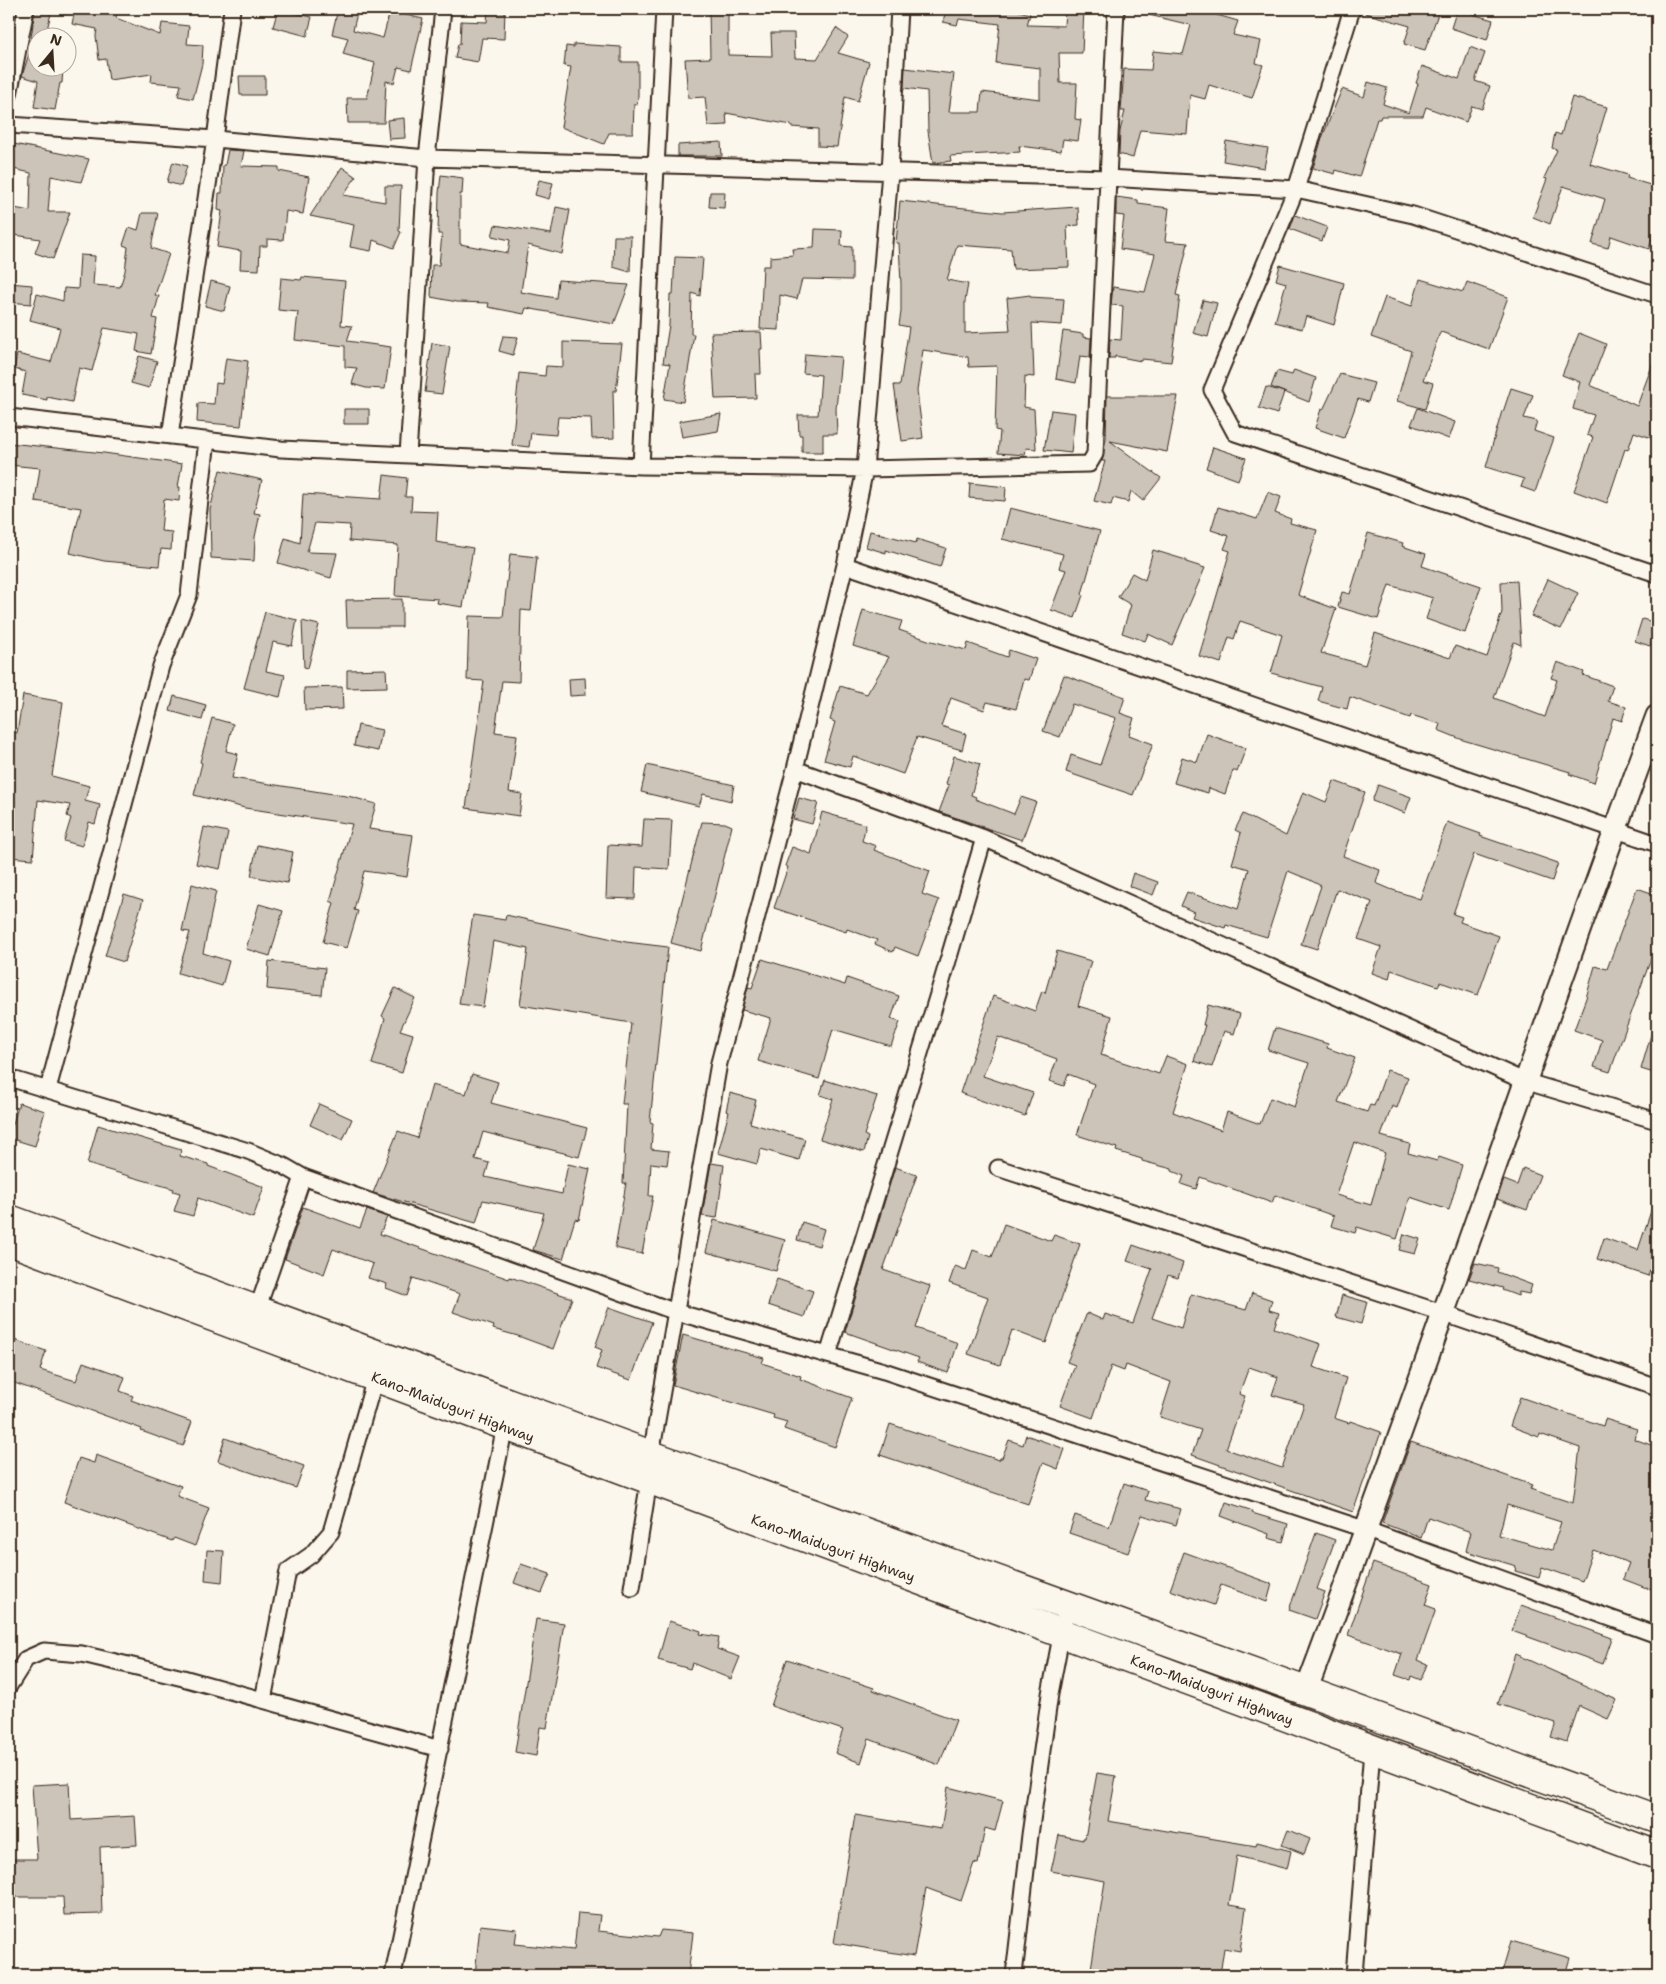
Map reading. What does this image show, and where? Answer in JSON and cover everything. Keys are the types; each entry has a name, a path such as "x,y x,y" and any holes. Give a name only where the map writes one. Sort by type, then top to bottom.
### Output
{"highway":[{"name":"Kano-Maiduguri Highway","path":"9,1219 256,1310 1060,1633 1657,1855"},
{"name":"Kano-Maiduguri Highway","path":"9,1241 505,1426 650,1468 1067,1605 1657,1819"}],"street":[{"path":"9,95 26,9"},
{"path":"170,436 215,139 232,9"},
{"path":"408,455 426,158 443,9"},
{"path":"641,466 664,9"},
{"path":"632,1588 650,1468 719,1063 795,769 845,565 865,469 890,172 899,9"},
{"path":"9,417 282,449 641,466 865,469 1089,464 1096,454 1116,9"},
{"path":"1352,9 1296,189 1212,390 1234,433 1657,574"},
{"path":"9,125 215,139 426,158 1108,178 1296,189 1413,215 1657,295"},
{"path":"48,1089 161,666 189,595 207,440"},
{"path":"845,565 1657,844"},
{"path":"1306,1691 1367,1530 1524,1081 1657,716"},
{"path":"795,769 984,838 1524,1081 1657,1121"},
{"path":"828,1355 984,838"},
{"path":"9,1078 248,1151 284,1166 303,1177 676,1312 884,1371 1367,1530 1657,1635"},
{"path":"998,1168 1442,1313 1657,1387"},
{"path":"256,1310 303,1177"},
{"path":"263,1700 288,1571 311,1555 331,1532 375,1378"},
{"path":"393,1975 505,1426"},
{"path":"1014,1975 1030,1835 1050,1694 1060,1633 1067,1605"},
{"path":"9,1686 26,1659 44,1651 82,1654 183,1678 440,1749"},
{"path":"1354,1975 1372,1750"}],"building":[{"path":"35,9 52,9 47,28 32,28"},
{"path":"75,9 117,10 116,18 160,35 162,23 189,26 187,44 203,45 202,64 193,99 178,96 181,85 151,82 152,74 109,80 106,59 99,60 97,29 72,24"},
{"path":"278,9 312,17 307,36 273,27"},
{"path":"338,9 358,9 353,30 383,38 390,11 423,19 411,70 398,67 394,83 386,81 384,123 348,123 347,98 367,98 375,63 343,54 348,38 332,34"},
{"path":"488,9 505,9 504,39 482,38 478,62 455,58 458,44 460,44 461,21 487,22"},
{"path":"709,9 728,9 728,55 772,56 771,33 794,33 795,58 817,59 836,28 848,37 838,53 869,62 858,101 845,97 837,147 818,146 818,129 791,127 791,125 726,113 727,125 708,126 705,97 688,98 685,59 710,58"},
{"path":"946,9 1012,9 1030,14 1027,25 1064,26 1065,9 1084,9 1082,53 1059,53 1060,83 1077,83 1075,119 1081,120 1078,141 1063,139 1061,151 1019,146 1020,152 950,156 951,161 933,163 928,131 927,91 904,88 905,68 954,74 949,112 980,112 982,92 1040,99 1040,68 996,63 1000,24 959,19 957,25 943,22"},
{"path":"1149,9 1196,9 1238,21 1233,35 1261,41 1256,63 1263,65 1252,98 1209,85 1205,99 1190,95 1187,134 1140,130 1133,158 1119,154 1120,131 1125,111 1121,111 1124,69 1151,70 1153,51 1183,54 1191,25 1149,15"},
{"path":"1365,9 1425,9 1438,14 1425,50 1404,44 1410,26 1365,13"},
{"path":"1457,9 1474,9 1472,14 1493,20 1487,40 1451,28"},
{"path":"574,44 621,47 621,62 638,62 638,96 637,105 634,104 633,133 609,133 604,144 561,127 571,67 564,66 566,46 574,47"},
{"path":"1470,47 1485,53 1475,81 1490,86 1482,109 1472,106 1466,122 1426,107 1423,116 1381,116 1380,119 1377,119 1359,177 1336,170 1335,174 1313,168 1322,138 1342,89 1364,97 1368,82 1387,88 1383,104 1409,113 1422,66 1459,79"},
{"path":"28,57 28,78 22,76"},
{"path":"239,76 265,76 265,95 240,95"},
{"path":"28,78 62,78 55,110 34,107 38,81"},
{"path":"1572,97 1607,107 1590,164 1628,175 1627,178 1657,187 1657,222 1649,249 1611,236 1608,248 1592,244 1605,199 1563,186 1550,224 1533,217 1547,179 1544,178 1557,150 1552,148 1555,133 1561,135"},
{"path":"404,118 405,138 389,139 387,120"},
{"path":"1226,141 1268,148 1264,168 1223,161"},
{"path":"721,142 722,156 678,156 678,145"},
{"path":"9,143 89,159 81,182 51,176 48,212 70,212 53,259 35,253 40,239 9,234 9,207 30,211 31,173 9,168"},
{"path":"228,150 244,151 241,166 279,167 279,171 309,177 303,214 286,211 283,240 267,239 267,246 260,246 259,270 240,269 241,251 217,247 222,211 218,210 219,193 222,193 223,165 225,165"},
{"path":"173,162 187,166 181,186 167,182"},
{"path":"342,167 356,177 343,195 385,202 385,186 401,186 399,231 401,232 394,248 373,240 371,251 350,247 354,225 310,216"},
{"path":"441,175 463,178 462,194 460,194 460,244 508,253 510,240 492,236 495,225 551,234 556,207 570,210 562,254 528,245 521,292 556,298 558,280 629,285 614,324 526,308 524,314 488,307 489,303 457,302 431,297 432,265 439,265 442,234 438,234"},
{"path":"539,180 553,183 549,199 535,195"},
{"path":"710,192 725,192 724,208 709,207"},
{"path":"1116,197 1138,200 1138,204 1169,208 1165,241 1188,243 1176,295 1180,296 1171,362 1142,359 1141,361 1115,356 1115,358 1109,358 1110,339 1121,340 1123,306 1111,305 1113,287 1145,292 1155,254 1120,249 1124,216 1116,215"},
{"path":"900,201 1002,212 1078,207 1079,225 1067,226 1069,267 1013,269 1011,249 957,245 947,280 968,284 965,301 965,333 1010,331 1007,298 1030,295 1030,297 1064,299 1062,325 1032,323 1034,377 1025,376 1024,407 1034,409 1036,449 1026,448 1025,455 998,453 1000,431 995,430 997,366 969,367 968,357 923,350 917,391 923,438 902,441 894,385 900,385 909,327 899,325 901,284 899,243 896,243"},
{"path":"142,213 158,213 151,248 169,254 155,295 159,296 153,318 157,319 151,354 136,351 139,334 104,328 92,371 79,368 72,402 22,395 26,372 14,369 17,354 51,362 60,328 30,320 37,294 63,301 64,288 78,289 80,255 95,256 93,285 120,287 125,271 128,247 123,245 129,227 138,230"},
{"path":"1295,215 1327,227 1322,241 1290,229"},
{"path":"815,229 842,230 841,246 852,247 852,280 802,279 797,299 780,295 779,330 760,329 763,266 770,266 770,257 793,255 792,249 814,248"},
{"path":"614,236 631,236 630,272 613,267"},
{"path":"675,257 703,258 700,296 692,293 691,334 694,334 683,402 664,399 670,364 663,363 669,325 670,294 673,294"},
{"path":"1280,265 1344,283 1334,325 1306,316 1302,329 1275,322 1286,283 1276,280"},
{"path":"302,277 345,281 341,325 352,326 347,341 391,347 385,389 366,388 352,384 357,368 345,367 345,346 295,340 298,312 278,310 281,278 301,280"},
{"path":"1420,279 1463,292 1467,282 1508,297 1489,349 1441,332 1423,380 1433,383 1425,409 1397,401 1411,351 1371,337 1385,297 1412,306"},
{"path":"211,281 230,286 224,311 205,306"},
{"path":"9,283 32,285 31,304 9,302"},
{"path":"1203,300 1217,303 1208,337 1193,333"},
{"path":"1063,331 1083,334 1083,337 1091,338 1090,357 1080,356 1076,383 1056,379"},
{"path":"761,332 761,374 755,374 756,398 715,399 711,333"},
{"path":"1579,333 1606,344 1590,385 1637,406 1657,355 1657,440 1634,432 1628,450 1625,449 1607,503 1574,491 1593,437 1587,435 1594,415 1573,409 1580,382 1562,375"},
{"path":"503,336 518,337 513,355 499,351"},
{"path":"563,342 622,344 616,391 613,391 614,438 592,439 591,418 558,417 556,435 531,433 529,447 512,445 519,373 545,376 546,366 563,367"},
{"path":"432,343 450,346 442,394 425,392"},
{"path":"805,354 841,357 836,409 837,434 823,434 823,452 802,452 802,435 799,435 798,415 818,415 821,375 803,373"},
{"path":"139,356 157,361 149,388 131,383"},
{"path":"226,358 248,361 241,426 197,422 198,403 214,404 216,383 222,384"},
{"path":"1294,370 1316,378 1309,402 1271,387 1277,371 1292,375"},
{"path":"1340,374 1374,383 1368,402 1358,399 1344,438 1315,428 1321,409 1323,410"},
{"path":"1266,387 1284,392 1277,414 1259,408"},
{"path":"1511,388 1533,395 1524,418 1537,421 1534,431 1554,438 1535,492 1521,487 1524,479 1486,467 1502,411"},
{"path":"1107,396 1178,396 1167,452 1110,441 1161,478 1143,501 1131,491 1128,502 1113,498 1111,505 1094,501 1105,461 1102,461 1106,438"},
{"path":"1418,408 1455,422 1449,439 1411,425"},
{"path":"344,409 369,409 369,424 344,424"},
{"path":"1051,410 1075,413 1071,453 1044,450"},
{"path":"721,414 718,431 682,437 679,421"},
{"path":"9,443 104,453 182,464 178,487 180,487 179,501 164,499 161,531 172,532 171,550 161,549 159,566 104,561 70,553 81,508 35,501 40,468 9,465"},
{"path":"1213,447 1246,458 1238,480 1206,468"},
{"path":"220,470 262,480 254,513 260,514 255,537 254,561 211,558 210,510"},
{"path":"384,475 407,478 405,497 412,497 411,511 438,512 436,542 473,548 463,607 437,603 438,599 395,596 398,545 349,541 350,525 315,523 307,552 337,553 331,578 278,563 285,538 300,543 303,494 381,499"},
{"path":"970,483 1006,487 1005,501 969,498"},
{"path":"1268,492 1281,497 1275,513 1291,519 1290,523 1317,530 1298,595 1336,609 1321,653 1365,665 1375,633 1450,658 1455,646 1487,657 1502,612 1501,582 1517,581 1521,645 1514,642 1494,698 1545,717 1557,680 1551,678 1557,662 1584,672 1583,675 1613,686 1608,701 1626,707 1622,721 1613,718 1594,783 1569,774 1570,772 1463,740 1438,730 1440,724 1411,715 1410,718 1350,697 1347,709 1318,701 1322,687 1271,673 1282,635 1240,621 1234,639 1229,637 1221,663 1199,656 1230,551 1224,549 1229,536 1211,530 1218,507 1257,519"},
{"path":"1010,508 1100,531 1075,618 1051,610 1066,570 1059,568 1063,554 1002,539"},
{"path":"870,531 916,543 917,539 946,548 940,567 886,550 886,553 866,547"},
{"path":"1368,533 1403,543 1402,546 1426,554 1422,566 1481,586 1465,633 1426,619 1433,598 1389,585 1378,619 1338,607 1342,592 1350,594"},
{"path":"1153,550 1205,568 1172,645 1148,634 1145,641 1122,633 1131,605 1118,597 1132,573 1145,580"},
{"path":"510,554 537,557 531,611 521,610 519,682 502,681 495,732 517,735 509,792 522,794 519,816 466,808 484,681 467,680 469,616 503,617"},
{"path":"1548,579 1578,593 1561,629 1531,616"},
{"path":"402,599 402,627 347,627 346,600"},
{"path":"863,610 902,621 899,630 928,640 966,650 968,643 1007,657 1009,650 1036,659 1029,680 1024,679 1016,709 987,702 984,710 951,698 941,726 966,734 962,750 917,737 903,774 853,756 850,767 824,760 835,722 830,720 840,686 867,694 889,657 853,646"},
{"path":"265,612 297,620 292,646 273,642 266,671 285,675 280,697 244,688"},
{"path":"1642,619 1657,623 1650,646 1635,641"},
{"path":"302,621 319,625 308,668 304,667"},
{"path":"386,669 387,687 347,688 347,670"},
{"path":"1064,675 1125,697 1120,713 1134,718 1129,735 1153,744 1133,795 1066,772 1071,755 1100,765 1116,718 1072,704 1060,737 1043,731"},
{"path":"585,678 586,695 570,696 569,679"},
{"path":"342,687 343,709 305,710 304,688"},
{"path":"23,695 63,702 52,776 89,786 85,801 100,805 95,824 89,822 82,846 64,841 71,818 67,816 70,805 38,800 33,859 9,857 9,731 17,733"},
{"path":"174,696 206,705 202,720 170,711"},
{"path":"212,718 233,724 226,751 238,754 232,778 352,797 376,804 369,829 413,835 407,877 364,871 354,910 358,911 347,948 323,942 334,903 330,901 352,824 245,808 194,795 202,763 200,762"},
{"path":"358,725 382,730 378,751 354,746"},
{"path":"1207,734 1246,748 1237,772 1233,770 1225,794 1209,788 1208,793 1174,783 1182,757 1197,762"},
{"path":"954,756 980,764 971,795 976,797 975,799 1014,814 1021,797 1036,802 1022,840 939,812 949,785 946,784"},
{"path":"647,765 734,785 731,801 703,794 699,806 641,792"},
{"path":"1334,781 1365,792 1343,856 1380,870 1376,883 1390,889 1420,899 1447,822 1481,834 1480,836 1558,863 1552,881 1474,854 1453,914 1462,917 1460,922 1499,936 1478,995 1440,982 1438,986 1391,970 1389,979 1372,973 1381,947 1358,939 1372,902 1337,889 1317,949 1301,944 1321,886 1288,871 1267,937 1226,925 1225,928 1192,917 1194,912 1181,906 1187,892 1238,909 1249,869 1232,864 1241,833 1235,830 1243,814 1286,836 1303,792 1326,802"},
{"path":"1378,785 1411,797 1405,813 1372,801"},
{"path":"799,798 818,803 812,824 793,819"},
{"path":"822,812 866,825 862,841 876,846 874,850 930,871 922,894 939,900 918,956 895,947 893,952 875,944 877,940 847,929 846,932 774,908 788,867 785,866 792,847 811,854"},
{"path":"644,819 672,820 669,869 636,867 635,899 606,898 608,845 642,847"},
{"path":"702,822 725,823 732,826 701,951 671,943"},
{"path":"204,827 228,832 220,869 196,864"},
{"path":"257,845 293,852 287,883 251,876"},
{"path":"1133,873 1158,882 1153,895 1129,886"},
{"path":"192,884 216,891 203,953 229,961 222,986 178,973 190,932 182,931"},
{"path":"1637,888 1657,895 1657,958 1652,956 1610,1072 1594,1067 1602,1040 1574,1030 1595,966 1607,969"},
{"path":"124,894 143,900 124,962 105,956"},
{"path":"259,904 283,911 270,956 246,949"},
{"path":"473,915 505,920 506,915 626,942 668,947 650,1122 653,1123 651,1149 669,1151 667,1165 651,1163 649,1196 653,1196 642,1254 615,1248 626,1183 623,1183 627,1104 622,1104 631,1023 520,1005 528,949 493,941 483,1007 459,1004"},
{"path":"1057,951 1091,961 1078,1006 1112,1016 1101,1055 1159,1074 1166,1056 1188,1064 1173,1112 1221,1130 1227,1112 1260,1124 1270,1098 1294,1107 1309,1063 1268,1050 1275,1028 1328,1044 1327,1048 1355,1058 1338,1102 1367,1112 1370,1105 1374,1106 1387,1070 1408,1077 1397,1108 1392,1106 1381,1136 1410,1144 1408,1153 1437,1161 1439,1157 1462,1165 1449,1210 1410,1197 1397,1239 1357,1227 1355,1233 1331,1226 1334,1216 1275,1195 1272,1203 1200,1177 1196,1189 1181,1184 1184,1176 1172,1171 1172,1169 1142,1161 1142,1159 1116,1151 1117,1148 1077,1135 1094,1084 1068,1074 1064,1086 1049,1081 1057,1059 998,1037 983,1076 1033,1093 1025,1116 960,1093 993,996 1035,1011 1042,991 1045,993","holes":["1354,1142 1385,1153 1371,1205 1336,1195"]},
{"path":"762,959 845,985 847,978 899,996 891,1019 900,1022 891,1046 833,1029 819,1079 758,1061 771,1018 742,1010 748,987 752,988"},
{"path":"269,961 325,968 322,995 267,989"},
{"path":"395,988 415,998 400,1030 413,1034 402,1073 372,1064 385,1018 382,1016"},
{"path":"1208,1005 1240,1014 1234,1034 1224,1031 1212,1067 1194,1061 1205,1025 1203,1025"},
{"path":"1653,1028 1657,1029 1657,1074 1641,1069"},
{"path":"472,1074 498,1082 491,1103 587,1128 579,1157 483,1132 475,1159 489,1163 485,1177 562,1194 568,1164 590,1169 579,1220 575,1219 563,1259 533,1250 544,1213 483,1200 476,1223 373,1193 398,1131 417,1138 432,1085 466,1094"},
{"path":"825,1080 877,1096 864,1135 868,1137 864,1152 820,1139 833,1099 820,1095"},
{"path":"730,1093 756,1100 750,1123 805,1139 799,1160 761,1149 757,1164 718,1153 729,1112 726,1111"},
{"path":"19,1103 45,1111 35,1146 9,1138"},
{"path":"319,1104 352,1119 343,1140 310,1125"},
{"path":"98,1125 181,1150 180,1156 208,1164 208,1166 264,1187 253,1218 198,1198 193,1216 174,1211 180,1193 173,1191 174,1189 87,1164"},
{"path":"711,1163 724,1165 717,1218 702,1216"},
{"path":"895,1167 917,1175 883,1270 930,1286 916,1328 958,1343 948,1373 917,1362 919,1358 845,1332"},
{"path":"1523,1168 1540,1175 1527,1210 1497,1199 1504,1180 1517,1185"},
{"path":"1655,1199 1657,1200 1657,1271 1650,1269 1648,1276 1597,1259 1604,1238 1638,1250"},
{"path":"303,1207 360,1228 367,1210 387,1217 380,1234 509,1279 510,1277 572,1298 553,1349 493,1329 494,1326 453,1312 460,1294 413,1278 407,1296 386,1288 387,1284 368,1278 373,1264 333,1249 324,1274 285,1259"},
{"path":"714,1220 785,1240 776,1271 706,1252"},
{"path":"802,1222 824,1229 819,1246 797,1240"},
{"path":"1004,1224 1051,1241 1054,1235 1080,1244 1046,1343 1012,1330 1000,1365 968,1354 988,1297 949,1283 955,1266 966,1270 973,1250 992,1257"},
{"path":"1404,1234 1420,1239 1415,1254 1399,1250"},
{"path":"1133,1245 1183,1263 1178,1278 1168,1275 1152,1318 1181,1328 1191,1294 1246,1310 1252,1293 1272,1300 1269,1310 1279,1313 1274,1328 1321,1344 1313,1367 1346,1378 1334,1418 1349,1423 1350,1421 1381,1432 1353,1512 1192,1455 1201,1430 1160,1417 1171,1382 1126,1365 1124,1371 1111,1366 1093,1418 1060,1406 1075,1365 1067,1362 1087,1313 1103,1320 1105,1314 1133,1323 1152,1269 1127,1261","holes":["1249,1367 1278,1377 1272,1395 1304,1404 1282,1468 1226,1449 1245,1396 1239,1394"]},
{"path":"1475,1263 1498,1268 1497,1272 1532,1285 1529,1294 1519,1292 1518,1296 1502,1290 1503,1288 1469,1279"},
{"path":"777,1279 813,1291 804,1317 768,1305"},
{"path":"1342,1295 1367,1302 1361,1324 1336,1317"},
{"path":"609,1307 652,1322 631,1380 596,1368 602,1350 595,1347"},
{"path":"683,1335 764,1358 762,1363 801,1376 800,1379 852,1398 835,1447 784,1429 787,1422 773,1418 774,1415 673,1385"},
{"path":"9,1338 46,1351 40,1370 76,1381 83,1362 125,1377 120,1391 133,1396 131,1400 192,1422 183,1446 141,1431 142,1429 9,1381"},
{"path":"1520,1397 1603,1426 1605,1419 1637,1429 1634,1439 1657,1447 1657,1536 1650,1556 1657,1559 1657,1592 1623,1579 1629,1563 1593,1550 1582,1581 1542,1567 1539,1578 1515,1571 1516,1566 1466,1551 1471,1532 1428,1517 1421,1538 1382,1523 1411,1442 1532,1485 1530,1489 1573,1503 1580,1448 1540,1434 1539,1437 1510,1426","holes":["1507,1505 1561,1522 1552,1550 1499,1535"]},
{"path":"890,1424 999,1460 1002,1458 1009,1440 1023,1445 1026,1435 1065,1449 1058,1469 1043,1463 1028,1504 880,1455"},
{"path":"225,1438 304,1466 296,1488 218,1461"},
{"path":"96,1455 181,1486 177,1496 209,1508 195,1546 174,1538 172,1541 64,1502 79,1458 94,1463"},
{"path":"1124,1483 1148,1491 1145,1500 1181,1509 1176,1525 1142,1515 1128,1553 1069,1533 1075,1515 1109,1527"},
{"path":"1226,1502 1253,1511 1252,1513 1288,1524 1283,1542 1268,1538 1269,1534 1221,1516"},
{"path":"1316,1533 1335,1540 1317,1589 1325,1592 1315,1619 1289,1610"},
{"path":"207,1550 224,1551 222,1582 205,1580"},
{"path":"1184,1552 1272,1584 1267,1602 1221,1585 1214,1605 1170,1590"},
{"path":"1373,1563 1432,1584 1425,1605 1436,1609 1418,1660 1427,1664 1421,1680 1411,1676 1410,1680 1395,1675 1402,1654 1348,1635"},
{"path":"521,1564 550,1574 542,1593 514,1583"},
{"path":"1521,1605 1612,1638 1603,1664 1512,1631"},
{"path":"536,1619 564,1623 547,1728 540,1727 536,1756 515,1752"},
{"path":"669,1621 701,1631 700,1634 719,1637 717,1649 740,1657 731,1679 692,1663 690,1669 658,1660"},
{"path":"1515,1654 1617,1700 1608,1719 1579,1706 1567,1742 1551,1737 1556,1723 1498,1704"},
{"path":"787,1659 874,1688 873,1690 956,1720 939,1765 869,1739 861,1763 835,1753 843,1730 771,1706"},
{"path":"1097,1773 1116,1776 1108,1821 1256,1846 1257,1842 1291,1851 1287,1869 1237,1856 1229,1905 1246,1908 1240,1951 1224,1948 1220,1975 1090,1975 1105,1881 1051,1871 1059,1835 1083,1840 1085,1838"},
{"path":"69,1783 71,1820 135,1816 137,1845 100,1847 102,1914 64,1915 63,1897 9,1897 9,1859 37,1859 32,1785"},
{"path":"948,1787 1003,1801 995,1831 985,1828 978,1864 974,1863 961,1901 926,1888 914,1956 834,1943 855,1815 941,1829"},
{"path":"1288,1830 1310,1839 1304,1854 1282,1845"},
{"path":"578,1913 600,1915 598,1931 658,1937 661,1930 693,1933 688,1975 475,1975 480,1925 517,1929 515,1944 574,1950"},
{"path":"1511,1941 1570,1958 1565,1975 1501,1975"}]}
